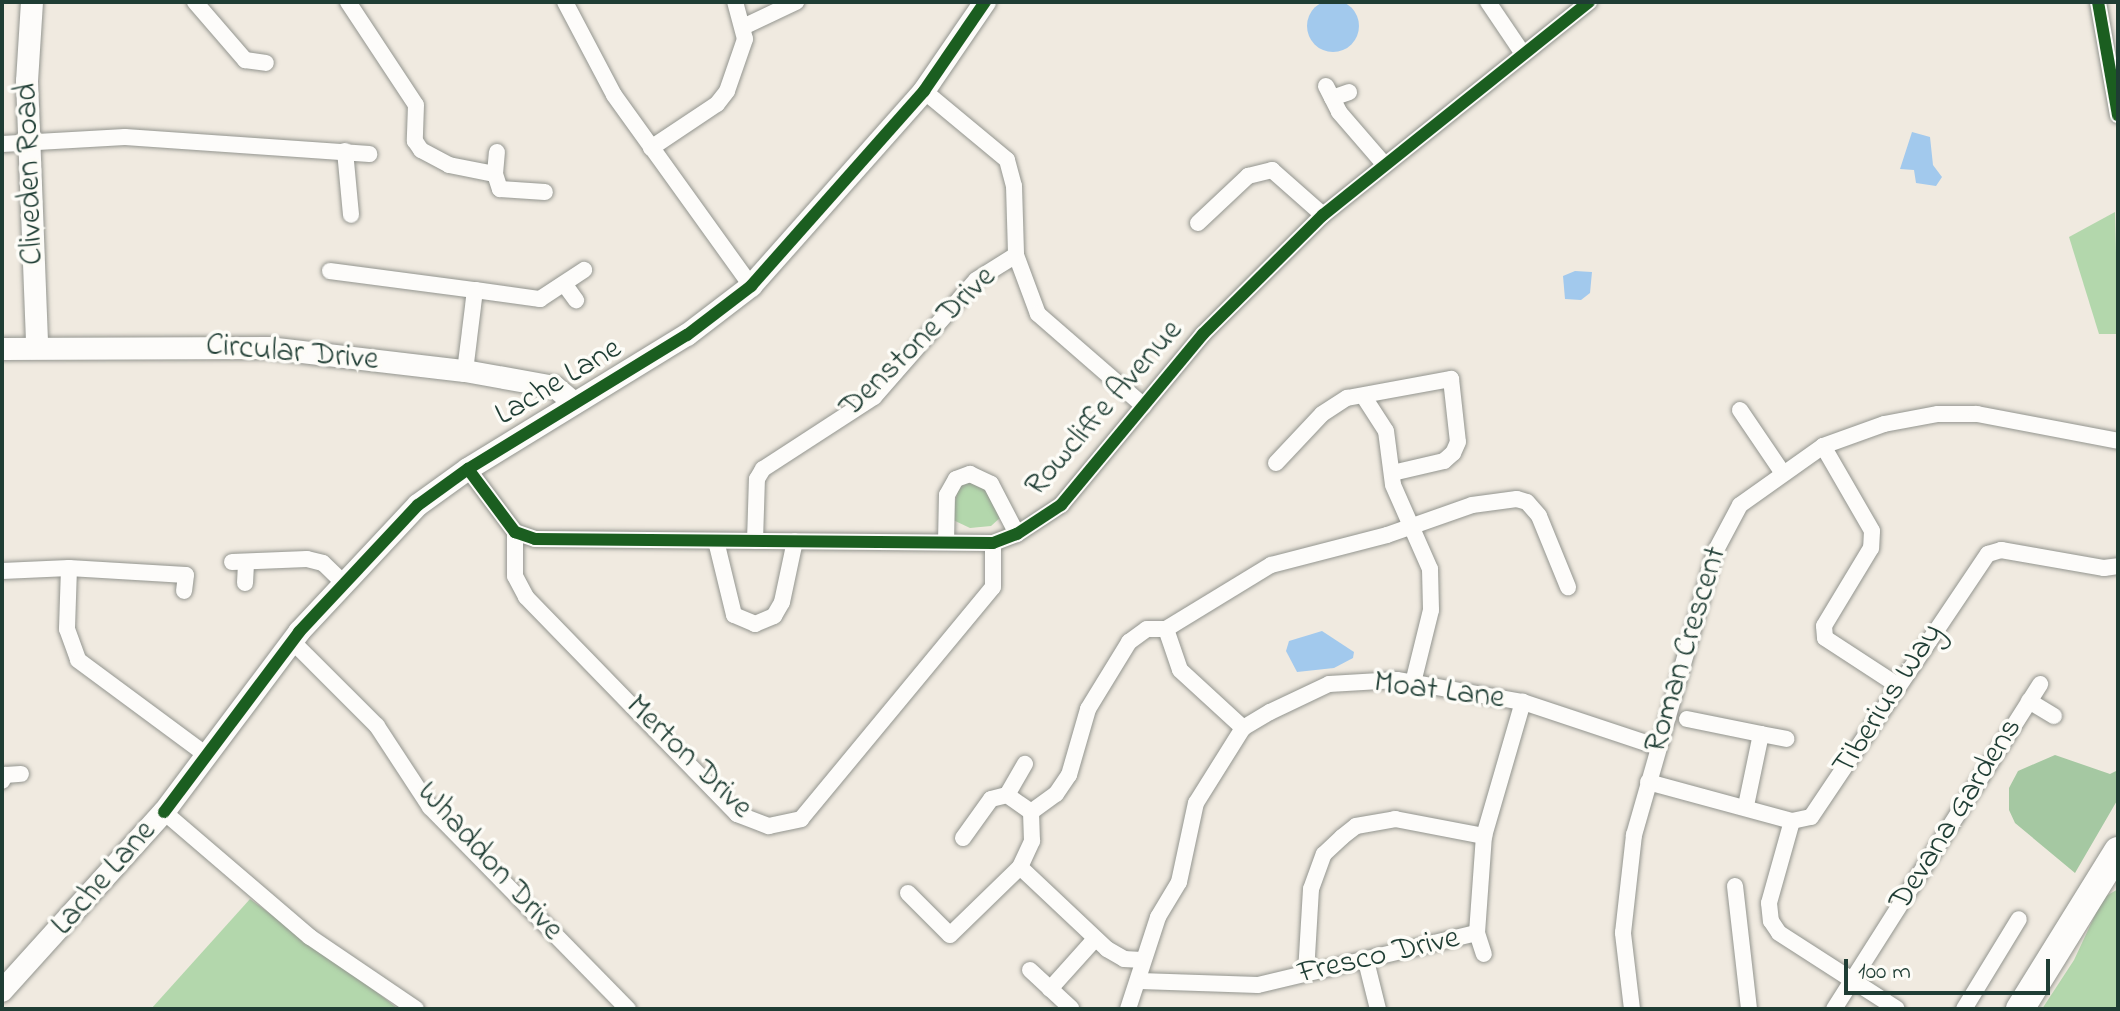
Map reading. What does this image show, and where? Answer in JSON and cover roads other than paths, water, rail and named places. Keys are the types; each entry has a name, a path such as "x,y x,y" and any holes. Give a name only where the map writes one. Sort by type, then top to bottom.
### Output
{"highway":[{"path":"2020,1009 2118,851"}],"street":[{"name":"Cliveden Road","path":"32,2 29,143 37,346"},
{"path":"195,2 245,60 259,67"},
{"path":"348,2 416,105 415,141 421,150 449,165 495,174"},
{"path":"565,2 614,95 751,286"},
{"path":"651,148 717,104 727,91 741,57 743,27 735,2"},
{"path":"743,27 796,2"},
{"name":"Lache Lane","path":"2,991 164,812 292,641 418,505 468,469 687,335 751,286 924,91 985,2"},
{"path":"1488,2 1521,51"},
{"name":"Rowcliffe Avenue","path":"515,532 535,539 993,543 1017,534 1061,505 1203,334 1323,215 1521,51 1589,2"},
{"path":"2098,2 2118,115"},
{"path":"924,91 1007,160 1014,186 1016,255 1038,314 1144,406"},
{"path":"1349,92 1329,92 1384,164"},
{"path":"2,144 125,137 369,154"},
{"path":"345,151 351,215"},
{"path":"497,152 495,174 500,189 545,192"},
{"path":"1198,223 1248,176 1272,170 1323,215"},
{"name":"Denstone Drive","path":"755,541 757,479 763,469 874,397 976,280 1016,255"},
{"path":"330,271 540,299 584,270"},
{"path":"565,285 576,300"},
{"path":"465,371 475,290"},
{"name":"Circular Drive","path":"2,349 37,346 268,348 465,371 555,387 574,403"},
{"path":"1276,463 1322,414 1347,398 1451,379 1458,442 1453,453 1444,461 1392,473"},
{"path":"1364,397 1386,431 1392,473 1411,526 1426,553 1434,590 1413,683"},
{"path":"1740,410 1782,472"},
{"name":"Roman Crescent","path":"1632,1009 1623,933 1634,835 1720,537 1740,505 1782,472 1823,446 1884,424 1938,414 1977,414 2118,441"},
{"path":"1823,446 1872,531 1871,548 1824,626 1825,638 1836,650 1897,685"},
{"path":"468,469 515,532"},
{"name":"Rowcliffe Avenue","path":"946,542 947,495 956,479 970,474 991,484 1017,534"},
{"path":"1031,812 1056,794 1069,775 1088,709 1122,651 1147,629 1166,629 1271,565 1503,498 1527,502 1541,522 1568,587"},
{"name":"Merton Drive","path":"515,532 515,576 526,597 737,814 769,826 801,819 993,587 993,543"},
{"path":"716,541 734,615 755,624 774,616 782,602 795,541"},
{"name":"Tiberius Way","path":"1792,821 1818,811 1897,685 1988,554 2001,550 2104,568 2118,566"},
{"path":"245,583 239,562 307,559 323,563 344,583"},
{"path":"2,571 69,568 186,575 184,591"},
{"path":"69,568 67,629 78,660 205,754"},
{"path":"1128,1009 1140,981 1142,960 1179,882 1196,803 1243,728 1180,670 1166,629"},
{"name":"Whaddon Drive","path":"292,641 377,726 430,807 628,1009"},
{"name":"Moat Lane","path":"1243,728 1329,684 1413,683 1523,702 1658,747"},
{"name":"Devana Gardens","path":"1834,1009 2040,684"},
{"path":"2029,701 2054,716"},
{"name":"Fresco Drive","path":"1140,981 1258,985 1477,933 1484,836 1523,702"},
{"path":"1687,719 1787,739"},
{"path":"1746,806 1761,734"},
{"path":"963,838 991,799 1007,795 1025,764"},
{"path":"1648,782 1746,806 1792,821 1769,903 1771,921 1779,933 1897,1009"},
{"path":"1007,795 1031,812"},
{"path":"164,812 310,937 416,1009"},
{"path":"908,893 950,935 1020,867 1032,841 1031,812"},
{"path":"1306,973 1311,889 1324,854 1356,826 1395,819 1484,836"},
{"path":"1020,867 1095,939 1124,959 1142,960"},
{"path":"1735,886 1749,1009"},
{"path":"1964,1009 2019,919"},
{"path":"1477,933 1484,954"},
{"path":"1050,989 1095,939"},
{"path":"1366,961 1378,1009"},
{"path":"1030,970 1071,1008"}],"water":[{"path":"1333,0 1351,8 1359,26 1351,44 1333,52 1315,44 1307,26 1315,8"},
{"path":"1912,132 1930,137 1933,165 1942,177 1936,186 1916,183 1914,170 1900,169"},
{"path":"1575,271 1592,272 1590,293 1581,300 1565,299 1563,276"},
{"path":"1322,631 1354,652 1353,658 1334,668 1297,672 1286,651 1289,641"}]}
